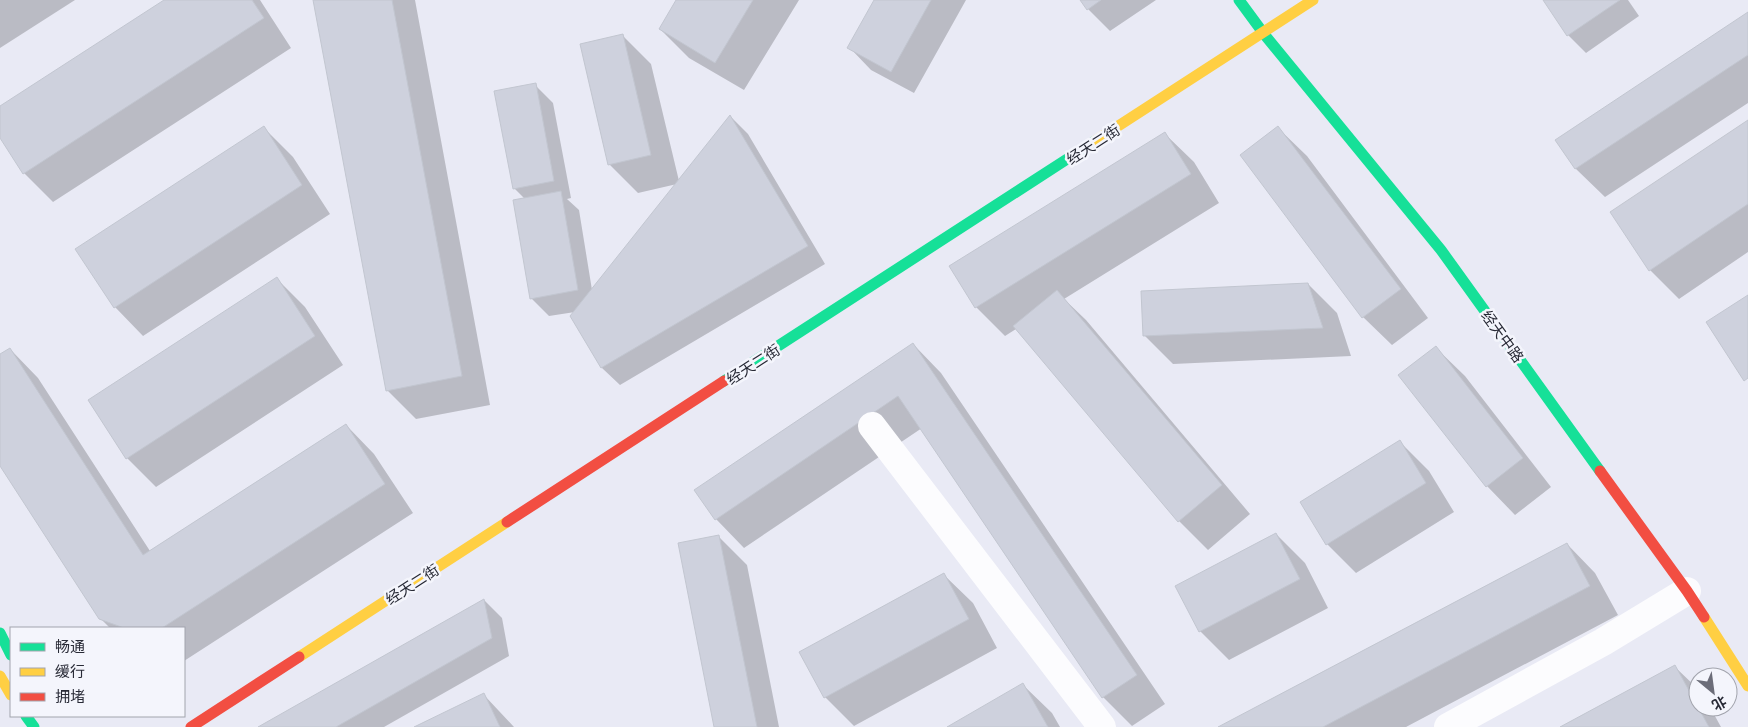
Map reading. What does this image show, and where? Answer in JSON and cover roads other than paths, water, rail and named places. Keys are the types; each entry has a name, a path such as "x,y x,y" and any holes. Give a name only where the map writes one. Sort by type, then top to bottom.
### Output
{"main road":[{"name":"经天中路","path":"1240,0 1264,34 1441,250 1687,591 1748,686"},
{"name":"经天二街","path":"191,727 1264,34 1313,0"},
{"path":"0,633 10,653"},
{"path":"0,676 10,692"}],"street":[{"path":"872,426 1102,727"},
{"path":"1448,727 1603,642 1687,591"}]}
